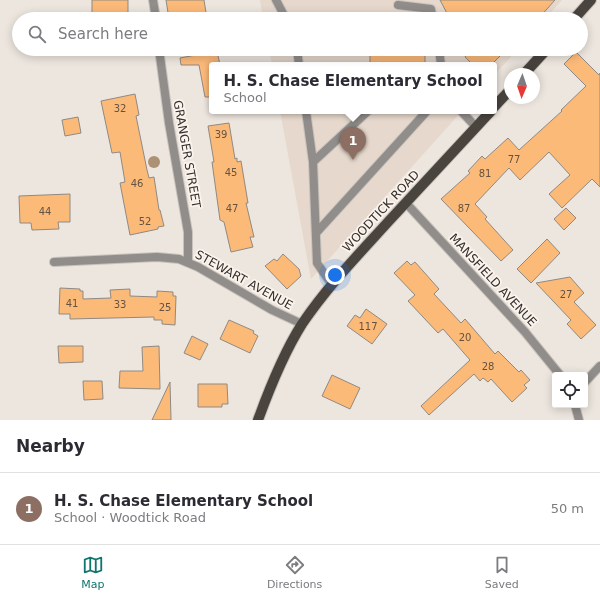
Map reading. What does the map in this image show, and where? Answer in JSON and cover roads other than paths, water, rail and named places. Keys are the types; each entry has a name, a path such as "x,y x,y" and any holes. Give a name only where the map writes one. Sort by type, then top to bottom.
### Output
{"main road":[{"path":"580,12 591,0"},
{"path":"530,68 541,56"},
{"path":"497,104 504,96"},
{"name":"WOODTICK ROAD","path":"258,420 277,371 293,338 302,324 356,257 488,114"}],"street":[{"path":"153,0 155,12"},
{"path":"276,0 282,12"},
{"path":"398,6 431,10 431,12"},
{"name":"GRANGER STREET","path":"161,56 169,123 188,232 188,262"},
{"path":"306,114 313,162 317,232 317,263 332,286"},
{"path":"313,162 365,114"},
{"path":"317,232 424,114"},
{"path":"464,114 476,127"},
{"name":"MANSFIELD AVENUE","path":"406,203 525,332 558,372"},
{"name":"STEWART AVENUE","path":"54,262 157,257 179,259 188,262 272,310 302,324"},
{"path":"588,379 600,366"},
{"path":"576,408 579,420"}],"place":[{"name":"H. S. Chase Elementary School","path":"353,160"}]}
